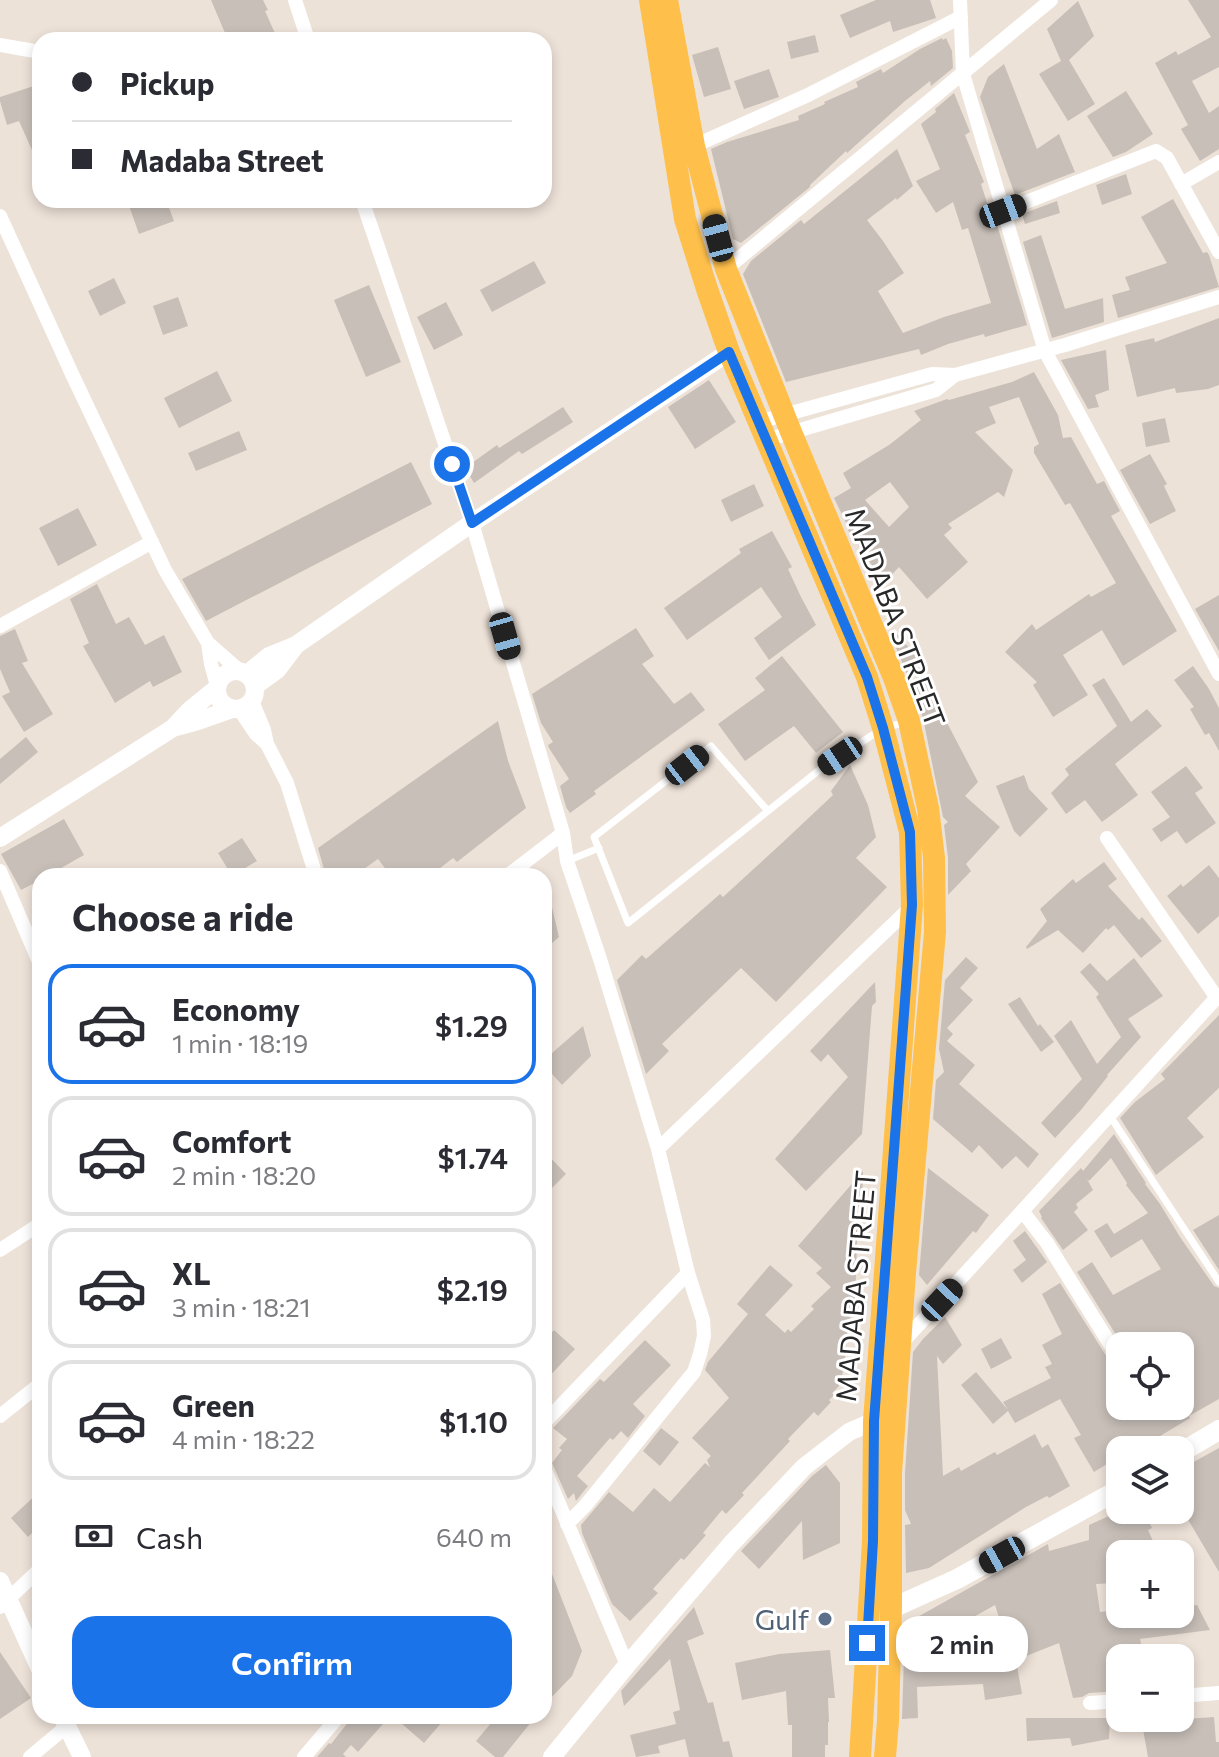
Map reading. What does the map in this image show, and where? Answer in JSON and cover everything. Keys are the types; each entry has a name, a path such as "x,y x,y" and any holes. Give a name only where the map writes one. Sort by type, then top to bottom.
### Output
{"main road":[{"name":"MADABA STREET","path":"650,0 685,219 729,352 867,677 910,832 912,905 874,1421 873,1541 860,1757"},
{"name":"MADABA STREET","path":"667,0 694,146 726,269 894,678 909,721 928,808 934,858 935,932 891,1473 891,1607 885,1757"},
{"path":"1194,1445 1219,1430"},
{"path":"869,1619 957,1579 1106,1497"}],"street":[{"path":"295,0 305,32"},
{"path":"960,0 963,74 1045,351 1219,674"},
{"path":"726,269 1051,0"},
{"path":"694,146 808,95 961,17"},
{"path":"0,45 32,51"},
{"path":"1003,211 1156,151 1167,158 1219,252"},
{"path":"1181,184 1219,162"},
{"path":"365,208 472,523 563,833 567,861 658,1149 688,1273 703,1320 704,1336 694,1372 567,1524"},
{"path":"0,216 165,570 208,643 244,691"},
{"path":"762,431 936,390 955,375 1045,351 1219,297"},
{"path":"173,728 198,721 244,691 269,656 296,645 472,523 729,352"},
{"path":"0,626 152,542"},
{"path":"208,643 220,701 244,691"},
{"path":"0,838 173,728 217,687 225,674 232,671 244,691 256,734 267,744 287,783 314,868"},
{"path":"517,868 563,833"},
{"path":"901,1344 1218,996 1107,838"},
{"path":"0,871 32,945"},
{"path":"658,1149 912,905"},
{"path":"1023,1212 1047,1243 1106,1338"},
{"path":"0,1250 32,1229"},
{"path":"552,1415 688,1273"},
{"path":"0,1416 32,1390"},
{"path":"552,1757 731,1544 804,1467 849,1432 874,1421"},
{"path":"552,1498 567,1524 627,1665"},
{"path":"4,1603 32,1577"},
{"path":"0,1581 4,1603 32,1654"},
{"path":"1194,1695 1219,1693"},
{"path":"1090,1703 1106,1702"},
{"path":"30,1757 61,1724"},
{"path":"66,1724 82,1757"},
{"path":"304,1757 332,1724"}],"lane":[{"path":"768,811 711,746 594,837 628,923 768,811 818,771 883,728 909,721"},
{"path":"567,861 599,848"},
{"path":"1110,1116 1219,1282"}],"building":[{"path":"211,0 263,0 274,32 225,32"},
{"path":"876,0 930,0 936,18 893,32 890,21 850,38 840,15"},
{"path":"1188,0 1219,0 1219,67 1192,81 1209,113 1219,106 1219,149 1200,161 1181,129 1188,125 1155,63 1176,51 1178,55 1211,37"},
{"path":"1078,1 1094,36 1069,60 1095,104 1068,121 1039,74 1061,61 1047,29"},
{"path":"815,35 819,52 791,59 787,42"},
{"path":"946,38 952,51 953,68 905,101 846,151 810,187 741,243 733,239 711,149 799,120 798,116 858,87 856,82 881,69 883,73"},
{"path":"718,47 731,89 704,97 692,55"},
{"path":"1004,64 1037,149 1059,134 1075,172 1015,195 980,97 988,77"},
{"path":"769,69 779,97 744,109 734,81"},
{"path":"32,87 32,150 19,121 7,125 0,97"},
{"path":"1126,91 1153,134 1113,157 1087,116"},
{"path":"954,93 970,132 965,135 984,182 981,184 992,218 995,218 1027,325 948,344 921,355 919,349 786,382 743,274 751,261 801,220 804,224 897,149 913,186 867,220 904,273 878,291 903,333 991,303 968,228 962,230 953,202 936,213 916,181 940,169 921,124"},
{"path":"1126,174 1132,194 1102,205 1096,185"},
{"path":"1173,199 1203,253 1209,255 1219,287 1118,318 1112,295 1130,290 1125,277 1167,263 1141,217"},
{"path":"1057,201 1060,213 1025,224 1022,214"},
{"path":"130,208 169,208 174,221 139,234"},
{"path":"1041,235 1065,309 1103,298 1104,322 1052,338 1023,242"},
{"path":"534,261 546,283 492,312 480,290"},
{"path":"114,278 126,303 100,316 88,291"},
{"path":"369,285 401,362 366,377 334,300"},
{"path":"178,297 188,326 163,335 153,306"},
{"path":"446,302 463,335 434,350 417,317"},
{"path":"1219,318 1219,385 1176,393 1175,388 1137,397 1125,345 1154,338 1155,342"},
{"path":"1106,350 1109,390 1095,395 1099,407 1088,409 1061,360"},
{"path":"217,371 232,401 179,428 164,398"},
{"path":"1034,372 1058,415 1063,438 1071,437 1097,484 1104,481 1120,511 1111,516 1177,631 1123,666 1102,630 1063,655 1088,695 1053,717 1033,685 1037,682 1005,652 1032,624 1036,630 1089,594 1091,597 1116,583 1070,503 1065,505 1034,453 1034,447 1039,444 1019,397 989,407 996,423 975,432 1013,470 1004,497 998,492 948,524 952,528 944,535 968,562 927,599 899,567 884,583 848,530 834,498 851,488 843,473 889,445 921,420 914,411 1012,382","holes":["890,482 909,507 889,527 865,500"]},
{"path":"709,380 736,422 695,449 668,407"},
{"path":"563,407 573,422 522,454 519,451 474,483 465,468 497,445 499,448"},
{"path":"1165,418 1170,442 1146,447 1142,423"},
{"path":"239,431 247,450 196,471 188,453"},
{"path":"1150,454 1167,484 1164,486 1176,511 1150,524 1120,470"},
{"path":"411,462 432,504 206,621 182,579"},
{"path":"754,484 764,506 731,522 721,500"},
{"path":"78,508 97,545 58,566 39,528"},
{"path":"772,531 792,567 788,569 816,625 769,660 754,638 782,617 761,587 687,640 664,608 741,553 739,549"},
{"path":"97,584 116,624 129,617 145,645 164,635 182,672 153,687 150,681 115,703 83,646 89,643 70,599"},
{"path":"1219,595 1219,651 1195,609"},
{"path":"636,628 654,656 642,664 674,704 691,692 705,710 594,791 596,794 570,813 560,786 569,779 549,748 548,745 553,742 541,723 532,694"},
{"path":"15,629 28,661 22,663 53,714 24,732 2,696 10,692 0,669 0,636"},
{"path":"896,633 918,658 912,663 919,670 909,679 892,638"},
{"path":"782,656 843,732 816,753 794,726 745,761 718,724 765,690 755,678"},
{"path":"1193,666 1219,708 1219,751 1209,733 1205,735 1190,709 1194,707 1174,680"},
{"path":"921,673 978,782 965,796 1000,827 966,864 971,871 948,895 944,825 948,822 943,817 919,701 912,686"},
{"path":"1104,678 1131,722 1147,709 1162,726 1115,764 1138,795 1102,822 1085,800 1066,814 1051,793 1069,775 1065,769 1117,726 1092,685"},
{"path":"498,721 508,761 526,808 457,862 453,858 440,868 385,868 378,859 365,868 324,868 318,848"},
{"path":"26,737 38,752 0,784 0,759"},
{"path":"850,765 868,805 876,837 856,858 887,887 776,1002 741,968 662,1044 669,1051 646,1074 617,980 642,955 646,959 720,894 723,897 782,843 833,795 831,791"},
{"path":"1186,766 1203,788 1195,793 1216,823 1186,844 1177,831 1161,842 1152,829 1170,817 1151,792"},
{"path":"1024,775 1029,789 1048,809 1020,837 1014,831 996,786"},
{"path":"64,819 84,855 61,868 32,868 32,884 21,890 1,854"},
{"path":"242,838 257,861 245,868 227,868 218,853"},
{"path":"1104,862 1117,879 1108,886 1139,920 1142,917 1162,941 1141,958 1114,925 1108,930 1106,928 1083,953 1058,930 1027,949 1047,921 1040,909 1073,879 1076,883"},
{"path":"1209,865 1219,878 1219,916 1198,934 1167,896"},
{"path":"552,907 559,937 552,943"},
{"path":"966,957 978,968 960,988 973,1000 947,1028 953,1034 947,1041 975,1065 959,1084 1039,1154 1028,1168 1016,1156 1002,1169 979,1145 972,1153 933,1119 936,1080 944,1072 939,1049 945,980"},
{"path":"1134,958 1163,996 1128,1019 1141,1037 1055,1138 1041,1123 1082,1079 1054,1036 1071,1020 1097,1064 1121,1037 1096,997 1099,994 1080,972 1090,963 1107,981"},
{"path":"875,982 876,1002 872,1006 862,1134 806,1191 775,1159 848,1077 828,1054 821,1062 810,1051"},
{"path":"1020,997 1038,1026 1040,1024 1054,1042 1041,1052 1008,1004"},
{"path":"1219,1015 1219,1088 1187,1118 1204,1137 1156,1175 1120,1118 1165,1079 1161,1074"},
{"path":"583,1026 591,1056 562,1085 552,1074 552,1053"},
{"path":"1114,1134 1180,1237 1214,1286 1219,1288 1219,1399 1194,1413 1194,1332 1114,1332 1077,1272 1092,1262 1113,1295 1161,1269 1142,1239 1111,1258 1094,1231 1107,1223 1114,1234 1148,1213 1126,1185 1111,1158 1089,1181 1087,1179 1093,1190 1076,1204 1078,1208 1074,1212 1088,1230 1063,1250 1041,1218 1039,1211 1081,1168 1083,1171"},
{"path":"552,1159 566,1174 552,1188"},
{"path":"928,1168 989,1215 927,1285 919,1275"},
{"path":"863,1171 862,1205 858,1208 855,1308 851,1304 844,1368 839,1386 829,1400 831,1402 818,1416 814,1412 788,1439 790,1441 726,1514 722,1510 703,1533 706,1535 653,1589 658,1593 630,1621 612,1604 581,1525 609,1492 633,1512 654,1488 670,1502 705,1463 710,1467 707,1460 711,1456 692,1438 729,1398 705,1370 708,1362 748,1314 737,1304 770,1265 793,1285 765,1315 785,1333 788,1329 791,1332 814,1309 811,1306 831,1287 816,1273 822,1268 798,1246"},
{"path":"1219,1215 1219,1270 1193,1230"},
{"path":"1025,1231 1047,1262 1022,1283 1013,1270 1026,1260 1013,1241"},
{"path":"1060,1283 1106,1356 1106,1420 1187,1420 1160,1436 1106,1436 1106,1465 1094,1472 1074,1438 1081,1435 1060,1399 1015,1423 1008,1411 993,1424 961,1385 976,1372 1008,1410 1003,1402 1051,1378 1045,1367 1052,1364 1042,1345 1062,1334 1042,1294"},
{"path":"945,1317 962,1345 943,1364 937,1356 943,1476 959,1467 961,1471 995,1452 997,1455 1035,1434 1042,1448 1048,1444 1070,1486 1026,1507 929,1568 906,1573 905,1525 911,1524 905,1510 905,1473 913,1352"},
{"path":"554,1330 575,1349 552,1373"},
{"path":"1001,1338 1012,1358 991,1369 981,1349"},
{"path":"645,1340 671,1365 633,1404 645,1416 628,1438 621,1431 613,1440 610,1438 577,1476 588,1486 576,1501 574,1493 568,1499 552,1463 567,1439 553,1428 600,1379 604,1382"},
{"path":"661,1428 679,1442 660,1466 643,1451"},
{"path":"1219,1448 1219,1572 1191,1524 1194,1524 1194,1462"},
{"path":"826,1465 840,1483 840,1543 803,1560 802,1521 759,1569 741,1551"},
{"path":"32,1498 32,1533 28,1537 11,1518"},
{"path":"1106,1517 1106,1524 1150,1524 1152,1528 1148,1530 1152,1540 1106,1540 1106,1583 1096,1584 1100,1612 1106,1611 1106,1628 1194,1628 1194,1605 1197,1605 1210,1630 1140,1639 1141,1644 1106,1644 1106,1692 1073,1698 1059,1643 1016,1660 1022,1694 985,1700 983,1684 917,1687 918,1718 902,1719 905,1624 1048,1544 1049,1551 1089,1540 1089,1525","holes":["995,1605 1007,1642 969,1649 961,1624"]},
{"path":"552,1574 582,1651 572,1676 552,1697"},
{"path":"694,1607 704,1634 687,1641 708,1703 713,1702 723,1742 729,1741 733,1757 689,1757 685,1739 658,1746 660,1753 636,1757 630,1735 676,1724 673,1712 680,1710 670,1659 624,1706 621,1691"},
{"path":"830,1650 835,1698 828,1698 825,1757 792,1757 792,1725 788,1725 786,1691 742,1700 735,1663 779,1654"},
{"path":"0,1652 31,1698 0,1719"},
{"path":"1214,1717 1219,1757 1148,1757 1144,1732 1194,1732 1194,1718"},
{"path":"1026,1718 1106,1718 1106,1732 1109,1732 1109,1739 1072,1746 1070,1738 1027,1741"},
{"path":"347,1724 383,1724 358,1752 351,1745 343,1754 346,1757 317,1757"},
{"path":"402,1724 440,1724 424,1743"},
{"path":"490,1724 530,1724 503,1757 495,1757 476,1741"}],"place":[{"name":"Gulf","path":"825,1619"}],"route":[{"path":"452,464 472,523 729,352 867,677 910,832 912,905 874,1421 873,1541 867,1643"}]}
